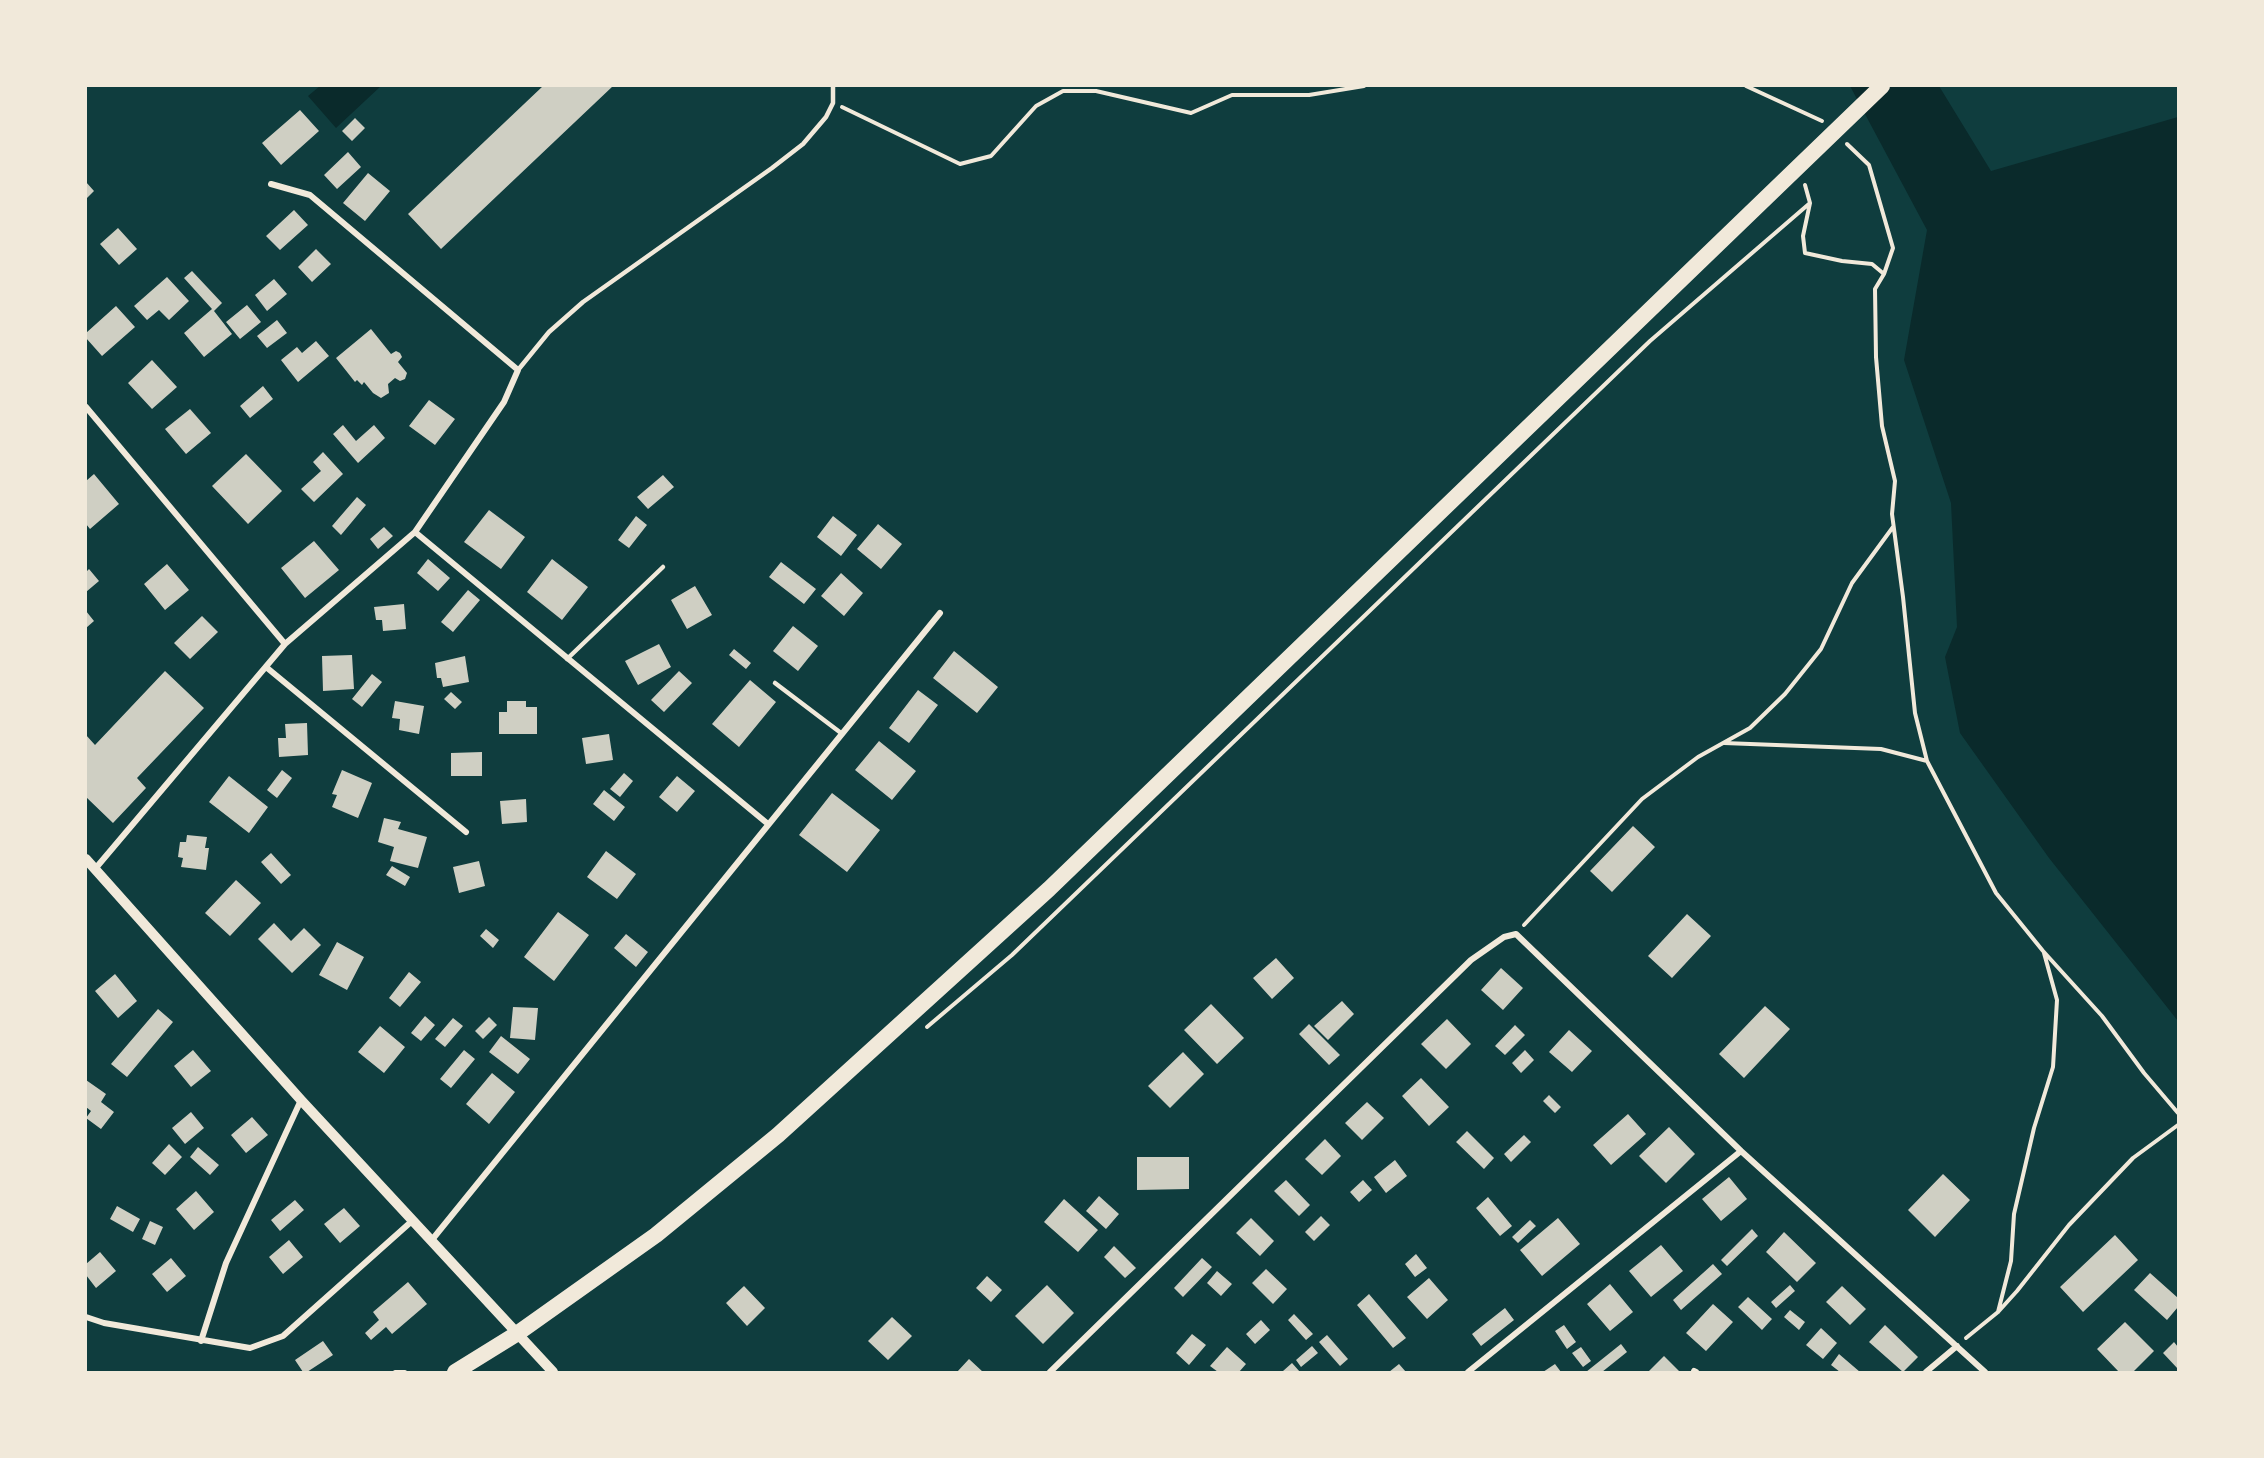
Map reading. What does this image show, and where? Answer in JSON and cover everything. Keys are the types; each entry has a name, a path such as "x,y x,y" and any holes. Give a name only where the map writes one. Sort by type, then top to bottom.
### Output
{"highway":[{"path":"455,1372 518,1333 656,1235 787,1128 1049,888 1882,86"}],"street":[{"path":"94,869 285,644 416,532 504,402 519,370 310,195 271,184"},
{"path":"86,407 285,644"},
{"path":"416,532 768,824"},
{"path":"431,1241 940,613"},
{"path":"266,667 466,832"},
{"path":"86,859 301,1100 553,1372"},
{"path":"1050,1372 1471,960 1504,937 1516,934 1741,1151 1985,1372"},
{"path":"201,1341 226,1263 301,1100"},
{"path":"1468,1372 1741,1151"},
{"path":"86,1317 104,1323 250,1348 283,1336 412,1221"},
{"path":"1926,1372 1957,1346"}],"lane":[{"path":"519,370 549,332 583,302 803,144 826,117 833,103 833,86"},
{"path":"567,659 663,567"},
{"path":"775,683 841,733"}],"path":[{"path":"833,103 960,164 991,156 1036,106 1064,91 1096,91 1191,112 1232,94 1309,94 1364,86"},
{"path":"1746,86 1822,121 1830,128"},
{"path":"1845,143 1869,165 1893,248 1884,274 1875,289 1876,357 1882,426 1895,481 1892,514 1915,713 1927,760 1996,893 2043,951 2102,1016 2178,1113"},
{"path":"1800,164 1810,203 1803,236 1805,253 1842,261 1872,264 1884,274"},
{"path":"1516,934 1642,799 1698,757 1750,728 1785,694 1821,649 1852,583 1894,526"},
{"path":"1723,743 1881,749 1927,760"},
{"path":"1998,1312 2011,1261 2014,1214 2034,1128 2053,1067 2057,1000 2043,951"},
{"path":"1957,1346 1998,1312 2069,1225 2133,1158 2178,1125"},
{"path":"395,1372 405,1372"}],"water":[{"path":"320,86 381,86 336,128 308,96"},
{"path":"1850,86 1939,86 1991,171 2178,117 2178,1021 2049,858 1960,733 1945,657 1957,627 1951,503 1904,360 1927,230"}],"building":[{"path":"543,86 613,86 441,249 408,214"},
{"path":"300,110 319,131 281,165 262,143"},
{"path":"355,118 365,128 352,141 342,131"},
{"path":"348,152 361,167 337,189 324,175"},
{"path":"368,173 390,191 365,221 343,203"},
{"path":"86,182 94,191 86,199"},
{"path":"294,210 308,225 280,250 266,236"},
{"path":"118,228 137,249 119,265 100,244"},
{"path":"316,249 331,264 312,282 298,267"},
{"path":"192,271 222,303 214,311 232,334 204,357 184,333 212,309 184,278"},
{"path":"167,277 189,301 169,320 159,310 147,320 134,306"},
{"path":"274,279 287,294 267,311 255,295"},
{"path":"247,305 261,322 240,339 226,322"},
{"path":"116,306 135,327 102,356 86,338 86,333"},
{"path":"277,320 287,333 267,348 257,336"},
{"path":"371,329 391,354 396,351 400,353 402,357 398,362 407,373 405,379 400,381 395,378 388,384 389,393 381,398 373,393 364,382 362,385 357,380 355,382 336,358"},
{"path":"316,341 329,356 298,382 281,360 297,347 302,353"},
{"path":"152,360 177,387 152,409 128,383"},
{"path":"263,386 273,399 250,418 240,406"},
{"path":"429,400 455,419 435,445 409,426"},
{"path":"190,409 211,433 186,454 165,429"},
{"path":"343,425 356,441 374,425 385,438 358,463 333,434"},
{"path":"323,452 343,474 314,502 301,489 321,471 313,462"},
{"path":"246,454 282,491 248,524 212,486"},
{"path":"94,474 119,504 90,529 86,524 86,481"},
{"path":"663,475 674,487 648,509 637,497"},
{"path":"357,497 366,505 341,535 332,526"},
{"path":"489,510 525,537 501,569 464,542"},
{"path":"636,516 647,525 629,548 618,540"},
{"path":"833,516 857,535 841,556 817,537"},
{"path":"878,524 902,544 881,569 857,549"},
{"path":"384,527 393,536 378,549 370,539"},
{"path":"314,541 339,570 305,598 281,568"},
{"path":"428,559 450,578 438,591 417,573"},
{"path":"552,559 588,587 562,620 527,592"},
{"path":"781,562 816,589 804,604 769,577"},
{"path":"167,564 189,590 165,610 144,584"},
{"path":"89,569 99,581 86,592 86,572"},
{"path":"841,573 863,593 844,616 821,596"},
{"path":"695,586 712,615 687,629 671,600"},
{"path":"468,590 480,600 453,632 441,622"},
{"path":"404,604 406,629 383,631 382,620 376,620 374,607"},
{"path":"86,611 94,621 86,628"},
{"path":"202,616 218,632 190,659 174,643"},
{"path":"793,626 818,646 798,671 773,651"},
{"path":"659,644 671,667 638,685 625,661"},
{"path":"734,649 751,663 746,669 729,655"},
{"path":"954,651 998,687 977,713 933,678"},
{"path":"352,655 354,689 323,691 322,656"},
{"path":"465,656 469,682 443,687 441,678 437,678 435,663"},
{"path":"165,671 204,708 137,778 146,788 113,823 86,797 86,735 95,745"},
{"path":"679,671 692,683 664,712 651,700"},
{"path":"372,674 382,682 362,707 352,699"},
{"path":"750,680 776,702 739,747 712,724"},
{"path":"918,690 938,705 909,743 889,728"},
{"path":"451,692 462,702 455,709 444,699"},
{"path":"395,701 424,706 419,734 399,730 400,719 392,718"},
{"path":"507,701 526,701 526,707 537,707 537,734 499,734 499,712 507,712"},
{"path":"307,723 308,755 279,757 278,738 286,738 285,724"},
{"path":"609,734 613,760 586,764 582,738"},
{"path":"879,741 916,771 892,800 855,770"},
{"path":"482,752 482,776 451,776 451,753"},
{"path":"282,770 292,778 277,798 267,790"},
{"path":"342,770 372,783 358,818 332,807 337,795 332,794"},
{"path":"624,773 633,781 620,797 610,789"},
{"path":"229,776 268,807 249,833 209,802"},
{"path":"677,776 695,791 677,812 659,797"},
{"path":"604,790 625,807 614,821 593,804"},
{"path":"832,793 880,830 847,872 799,835"},
{"path":"526,799 527,822 502,824 500,801"},
{"path":"384,818 401,822 398,829 427,837 418,868 390,861 394,847 378,842"},
{"path":"1633,826 1655,847 1612,892 1590,871"},
{"path":"187,835 207,837 205,848 209,848 206,870 181,867 183,858 178,857 180,842 186,842"},
{"path":"606,851 636,874 617,899 587,877"},
{"path":"271,853 291,875 281,884 261,862"},
{"path":"479,861 485,886 459,893 453,867"},
{"path":"392,866 410,877 405,886 386,875"},
{"path":"236,880 261,903 230,936 205,913"},
{"path":"558,912 589,935 554,981 524,957"},
{"path":"1687,914 1711,936 1672,978 1648,956"},
{"path":"274,923 291,941 304,928 321,945 292,973 258,939"},
{"path":"486,929 499,940 493,948 480,936"},
{"path":"626,934 648,952 636,967 614,948"},
{"path":"337,942 364,957 347,990 319,975"},
{"path":"1276,958 1294,978 1272,999 1253,978"},
{"path":"1501,968 1523,988 1503,1010 1481,990"},
{"path":"409,972 421,982 400,1007 389,998"},
{"path":"115,974 137,1001 118,1018 95,991"},
{"path":"1342,1001 1354,1014 1328,1040 1314,1026"},
{"path":"1211,1004 1244,1038 1217,1064 1184,1030"},
{"path":"1765,1006 1790,1029 1744,1078 1719,1054"},
{"path":"513,1007 538,1008 535,1040 510,1038"},
{"path":"158,1009 173,1022 127,1077 111,1064"},
{"path":"425,1016 435,1025 421,1041 411,1033"},
{"path":"489,1017 497,1025 483,1039 475,1031"},
{"path":"453,1018 463,1026 445,1047 435,1039"},
{"path":"1447,1019 1471,1044 1446,1069 1421,1044"},
{"path":"1309,1024 1340,1055 1329,1065 1299,1034"},
{"path":"1515,1025 1525,1035 1505,1055 1495,1046"},
{"path":"380,1026 405,1047 384,1073 358,1052"},
{"path":"1569,1030 1592,1051 1572,1072 1549,1052"},
{"path":"501,1036 530,1059 518,1074 489,1052"},
{"path":"193,1050 211,1071 191,1087 174,1066"},
{"path":"464,1050 475,1059 451,1088 440,1079"},
{"path":"1525,1050 1534,1060 1521,1073 1512,1063"},
{"path":"1183,1052 1204,1074 1170,1108 1148,1086"},
{"path":"492,1073 515,1092 489,1124 466,1104"},
{"path":"1421,1078 1449,1107 1429,1126 1402,1096"},
{"path":"86,1080 106,1094 101,1102 114,1112 101,1129 86,1118 91,1111 86,1107"},
{"path":"1549,1095 1561,1107 1555,1113 1543,1101"},
{"path":"1367,1102 1384,1118 1362,1140 1345,1123"},
{"path":"191,1112 204,1128 185,1144 172,1128"},
{"path":"1628,1114 1646,1134 1611,1165 1593,1145"},
{"path":"252,1117 268,1135 246,1153 231,1135"},
{"path":"1669,1127 1695,1154 1666,1183 1639,1156"},
{"path":"1467,1131 1494,1158 1484,1169 1456,1142"},
{"path":"1524,1135 1531,1142 1511,1162 1504,1154"},
{"path":"1325,1139 1341,1156 1322,1175 1305,1159"},
{"path":"169,1144 182,1157 165,1175 152,1163"},
{"path":"198,1147 219,1165 210,1175 190,1157"},
{"path":"1137,1157 1189,1157 1189,1189 1137,1190"},
{"path":"1395,1160 1407,1176 1386,1193 1374,1177"},
{"path":"1943,1174 1970,1200 1935,1237 1908,1210"},
{"path":"1729,1177 1747,1199 1721,1221 1702,1199"},
{"path":"1286,1180 1310,1205 1299,1216 1274,1191"},
{"path":"1363,1180 1372,1190 1359,1202 1350,1192"},
{"path":"196,1191 214,1212 194,1230 176,1209"},
{"path":"1099,1196 1119,1214 1106,1229 1086,1211"},
{"path":"1488,1197 1512,1226 1500,1236 1476,1208"},
{"path":"1064,1199 1098,1230 1078,1252 1044,1222"},
{"path":"295,1200 304,1210 280,1231 271,1220"},
{"path":"117,1206 140,1219 133,1232 110,1219"},
{"path":"344,1208 360,1226 340,1243 324,1224"},
{"path":"1321,1216 1330,1225 1314,1241 1305,1232"},
{"path":"1251,1218 1274,1241 1260,1256 1236,1233"},
{"path":"1558,1218 1580,1244 1542,1276 1520,1250"},
{"path":"1530,1220 1536,1226 1518,1243 1512,1237"},
{"path":"150,1221 163,1227 155,1245 142,1239"},
{"path":"1752,1229 1758,1236 1727,1266 1721,1260"},
{"path":"1784,1232 1816,1263 1797,1282 1766,1252"},
{"path":"2115,1235 2138,1260 2083,1312 2060,1287"},
{"path":"289,1240 303,1257 283,1274 269,1257"},
{"path":"1661,1245 1683,1271 1651,1297 1629,1271"},
{"path":"1114,1246 1136,1268 1125,1278 1104,1257"},
{"path":"100,1252 116,1271 96,1288 86,1275 86,1264"},
{"path":"1416,1254 1427,1268 1415,1277 1405,1264"},
{"path":"171,1258 186,1276 167,1292 152,1274"},
{"path":"1202,1258 1212,1267 1183,1297 1174,1288"},
{"path":"1713,1264 1722,1274 1681,1310 1673,1300"},
{"path":"1266,1269 1287,1289 1273,1304 1252,1283"},
{"path":"1217,1271 1232,1284 1221,1296 1207,1283"},
{"path":"2150,1273 2178,1298 2178,1307 2167,1320 2134,1290"},
{"path":"987,1276 1002,1290 991,1302 976,1288"},
{"path":"1429,1278 1448,1300 1427,1319 1407,1297"},
{"path":"408,1282 427,1304 392,1334 386,1327 371,1340 365,1333 379,1320 373,1312"},
{"path":"1610,1284 1633,1312 1610,1331 1587,1304"},
{"path":"1047,1285 1074,1313 1043,1344 1015,1316"},
{"path":"1790,1285 1795,1291 1776,1308 1771,1302"},
{"path":"744,1286 765,1308 747,1326 726,1303"},
{"path":"1842,1286 1866,1309 1850,1325 1826,1302"},
{"path":"1369,1294 1406,1338 1393,1348 1357,1305"},
{"path":"1748,1297 1772,1319 1762,1330 1738,1307"},
{"path":"1713,1304 1733,1322 1706,1351 1686,1333"},
{"path":"1505,1308 1514,1320 1481,1346 1472,1334"},
{"path":"1790,1310 1805,1322 1799,1330 1784,1317"},
{"path":"1294,1314 1313,1334 1306,1340 1288,1320"},
{"path":"892,1317 912,1336 888,1360 868,1341"},
{"path":"1261,1320 1270,1330 1255,1344 1246,1334"},
{"path":"2125,1322 2154,1351 2133,1372 2119,1372 2097,1349"},
{"path":"1564,1325 1576,1342 1567,1349 1555,1331"},
{"path":"1885,1325 1918,1357 1903,1372 1869,1342"},
{"path":"1821,1328 1837,1343 1823,1359 1806,1345"},
{"path":"1192,1334 1206,1345 1189,1365 1176,1353"},
{"path":"1327,1335 1348,1359 1340,1366 1319,1342"},
{"path":"323,1341 333,1355 307,1372 303,1372 295,1360"},
{"path":"2174,1342 2178,1347 2178,1369 2163,1353"},
{"path":"1621,1344 1627,1352 1602,1372 1586,1372"},
{"path":"1312,1346 1318,1353 1301,1367 1296,1360"},
{"path":"1227,1347 1246,1364 1239,1372 1218,1372 1210,1366"},
{"path":"1581,1347 1591,1361 1583,1367 1572,1353"},
{"path":"1839,1354 1860,1372 1840,1372 1831,1365"},
{"path":"1664,1356 1680,1372 1648,1372"},
{"path":"969,1359 983,1372 957,1372"},
{"path":"1292,1363 1300,1372 1283,1371"},
{"path":"1399,1364 1406,1372 1389,1372"},
{"path":"1555,1364 1561,1372 1543,1372"}]}
